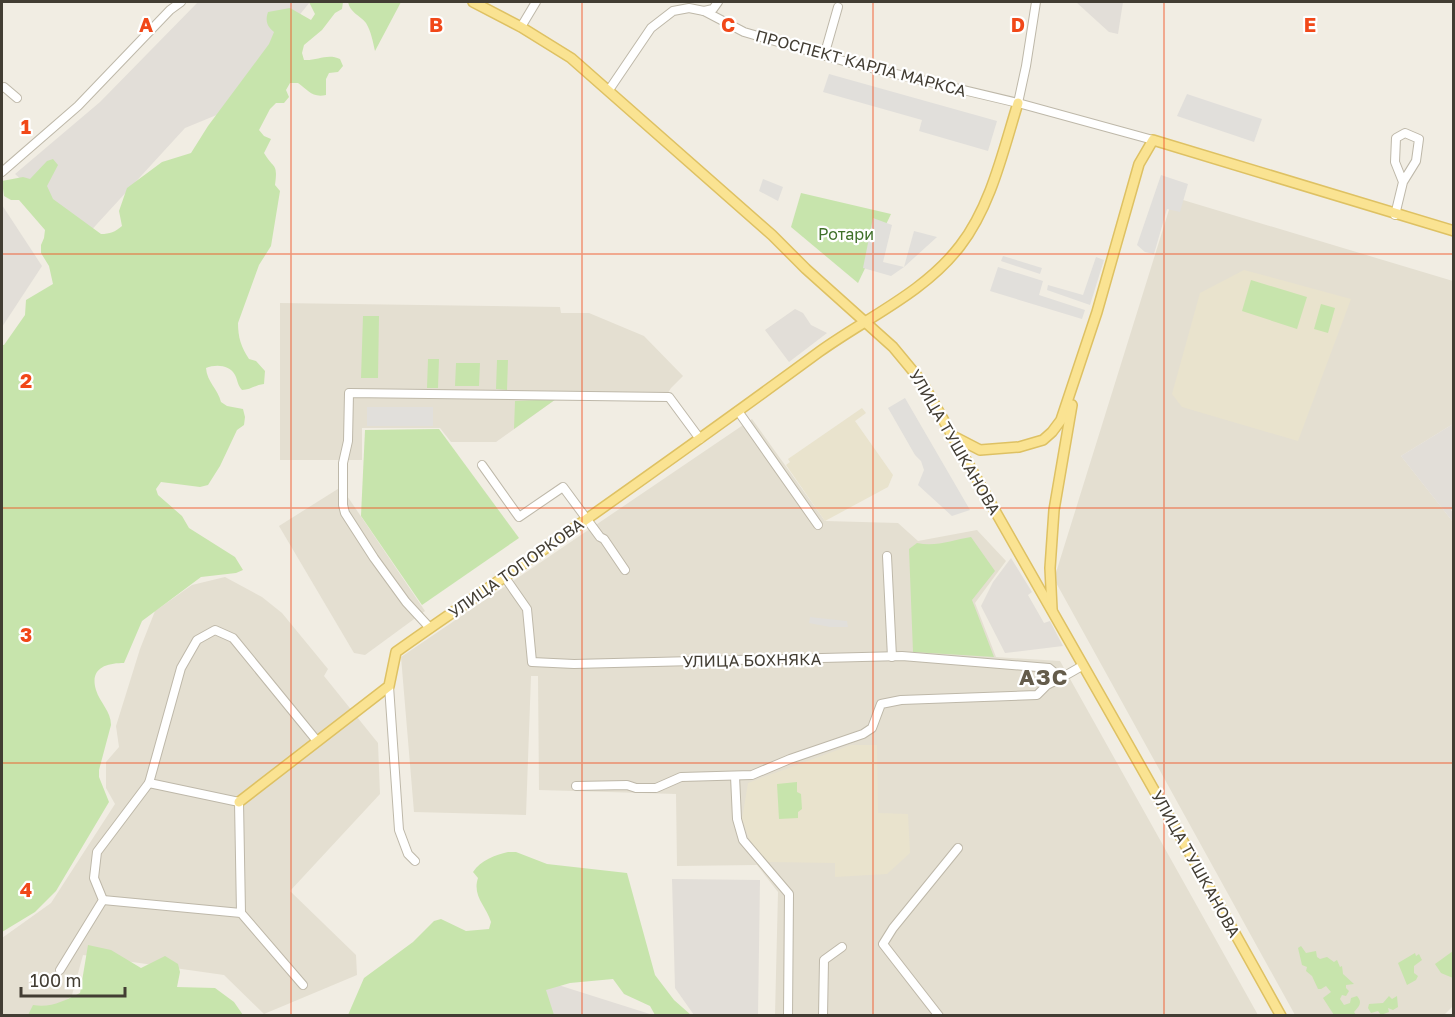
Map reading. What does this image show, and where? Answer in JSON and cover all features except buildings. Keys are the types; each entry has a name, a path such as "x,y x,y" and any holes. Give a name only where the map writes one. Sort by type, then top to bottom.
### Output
{"main road":[{"name":"УЛИЦА ТУШКАНОВА","path":"473,2 521,27 571,58 772,235 902,356 922,382 1082,666 1128,742 1281,1016"},
{"name":"УЛИЦА ТОПОРКОВА","path":"389,686 396,652 865,321 922,284 944,265 964,241 990,189 1018,103"},
{"name":"ПРОСПЕКТ КАРЛА МАРКСА","path":"1153,140 1454,231"},
{"path":"953,436 980,450 1019,447 1043,440 1064,415 1139,164 1153,140"},
{"path":"1052,611 1050,568 1054,510 1077,375"},
{"path":"239,802 389,686"}],"street":[{"path":"2,172 78,106 170,10 181,2"},
{"path":"521,27 536,2"},
{"path":"704,11 713,9 718,2"},
{"path":"1018,103 1036,2"},
{"path":"824,56 838,7"},
{"name":"ПРОСПЕКТ КАРЛА МАРКСА","path":"609,90 647,33 662,18 673,11 684,8 704,11 744,32 870,69 1018,103 1153,140"},
{"path":"2,88 4,87 17,98"},
{"path":"1395,214 1403,182 1416,161 1419,139 1405,134 1396,138 1395,162 1403,182"},
{"path":"430,627 406,602 345,513 343,463 348,441 349,393 669,397 700,439"},
{"path":"738,411 818,525"},
{"path":"482,465 519,517 563,487 625,570"},
{"path":"887,556 892,657"},
{"name":"УЛИЦА БОХНЯКА","path":"504,576 527,609 532,662 574,664 892,657 1049,668 1061,678"},
{"path":"103,900 94,878 97,852 149,783 181,668 197,640 215,630 233,638 317,741"},
{"path":"576,786 627,785 636,788 656,788 681,777 752,775 790,759 863,734 872,728 881,704 901,700 1037,694 1047,685 1082,666"},
{"path":"389,686 399,830 408,854 415,861"},
{"path":"735,776 737,819 743,840 789,894 788,1016"},
{"path":"149,783 239,802 241,913 303,985"},
{"path":"939,1016 883,944 893,928 958,848"},
{"path":"103,900 241,913"},
{"path":"60,970 103,900"},
{"path":"823,1016 824,960 842,947"}],"shaded area":[{"path":"198,2 310,2 219,114 185,128 86,236 15,174 100,102"},
{"path":"1076,2 1123,2 1118,34 1109,32"},
{"path":"829,74 997,121 988,151 919,131 922,120 823,92"},
{"path":"1187,94 1262,119 1254,142 1177,116"},
{"path":"1161,175 1188,184 1180,212 1167,209 1154,254 1145,252 1137,245"},
{"path":"763,179 783,187 778,201 759,191"},
{"path":"1173,197 1453,281 1453,424 1401,456 1453,522 1454,1005 1444,1015 1295,1015 1054,579"},
{"path":"2,205 42,266 2,327"},
{"path":"873,218 892,225 883,262 904,267 891,276 863,268"},
{"path":"914,231 937,237 904,267"},
{"path":"1003,256 1042,268 1040,274 1001,261"},
{"path":"1096,257 1104,260 1090,305 1047,290 1048,285 1083,295"},
{"path":"998,267 1043,281 1039,295 1085,310 1082,319 990,291"},
{"path":"1244,270 1351,299 1298,441 1182,407 1172,394 1200,293"},
{"path":"280,303 560,307 561,313 589,313 644,336 683,376 662,402 556,399 496,442 451,442 440,428 362,428 362,460 280,460"},
{"path":"795,309 803,313 811,325 827,333 789,362 765,330"},
{"path":"905,398 970,510 952,516 918,485 924,470 921,461 915,455 888,408"},
{"path":"367,407 433,407 433,426 367,426"},
{"path":"862,408 866,413 855,421 893,475 888,487 825,521 786,465 790,462 788,459"},
{"path":"752,419 825,521 898,523 918,541 977,530 1006,561 975,603 996,657 1060,661 1258,1015 775,1015 778,892 757,865 677,866 676,794 539,790 538,676 531,676 526,815 414,812 401,657"},
{"path":"1453,424 1454,508 1451,510 1453,522 1401,456"},
{"path":"341,487 425,611 365,655 354,653 279,526"},
{"path":"1011,558 1032,592 1028,595 1044,623 1050,621 1063,646 1005,653 981,606 993,582"},
{"path":"225,577 262,597 282,613 328,669 324,676 378,743 380,794 290,891 356,955 357,975 264,1014 224,975 83,955 72,995 50,1015 2,1016 2,938 51,903 115,804 106,788 106,762 119,747 116,726 140,649 155,611 192,585"},
{"path":"810,617 847,621 848,627 830,627 809,623"},
{"path":"851,745 877,745 878,813 908,814 910,853 887,874 835,877 835,863 768,862 750,841 742,819 748,783"},
{"path":"672,879 760,880 758,1015 694,1015 675,988"},
{"path":"555,984 653,1015 539,1015 536,991"}],"green space":[{"path":"309,2 343,2 342,9 335,13 322,30 304,45 302,53 304,60 335,57 340,59 343,66 338,72 329,73 326,79 326,95 314,94 298,83 290,83 286,90 289,97 284,103 276,103 270,109 259,130 271,139 264,153 275,169 275,185 280,191 271,246 259,265 238,323 240,342 246,355 249,359 256,361 265,371 264,384 242,390 230,369 218,366 206,368 208,377 221,402 227,406 243,409 244,425 237,430 208,485 200,487 161,482 156,489 158,495 182,516 189,528 235,557 243,570 236,573 201,577 142,621 124,663 106,665 98,671 95,676 96,690 109,715 111,725 99,770 99,777 109,802 56,891 35,912 2,932 2,345 25,315 26,300 53,284 49,266 41,253 45,230 19,200 11,200 4,196 2,181 23,177 30,179 47,161 53,159 58,165 47,186 53,199 101,234 117,230 122,226 119,211 127,188 162,162 191,153 208,126 269,44 274,32 267,23 268,12 290,8 311,20 315,14"},
{"path":"348,2 401,2 375,51 368,26 351,9"},
{"name":"Ротари","path":"801,193 891,214 858,283 791,227"},
{"path":"1251,280 1307,297 1297,329 1242,311"},
{"path":"1321,304 1335,308 1328,333 1314,329"},
{"path":"363,316 379,316 378,378 361,378"},
{"path":"428,359 439,359 438,388 427,388"},
{"path":"497,360 508,360 507,390 496,389"},
{"path":"456,363 480,363 479,386 455,386"},
{"path":"556,399 514,429 515,401"},
{"path":"439,429 519,538 422,605 361,516 365,430"},
{"path":"971,537 995,571 972,600 994,657 913,652 909,549 917,543 938,544"},
{"path":"797,782 797,792 801,794 802,809 798,812 798,818 779,819 777,784"},
{"path":"508,852 516,852 547,864 627,873 655,975 674,1000 691,1015 655,1015 650,1006 624,994 613,979 570,983 546,990 554,1015 348,1015 364,978 413,942 434,921 441,919 466,931 489,929 491,922 478,896 478,878 473,872 480,864"},
{"path":"88,945 111,950 141,968 165,956 178,964 180,972 177,987 215,988 234,1002 243,1015 28,1015 33,1005 52,1005 80,993"},
{"path":"1301,946 1306,953 1316,951 1320,959 1327,957 1334,962 1337,960 1340,967 1342,966 1343,974 1354,984 1346,985 1349,991 1340,999 1344,1005 1350,1003 1351,998 1357,996 1359,998 1359,1006 1354,1012 1356,1015 1334,1015 1323,998 1331,992 1326,986 1318,989 1312,976 1306,971 1307,967 1302,965 1298,948"},
{"path":"1453,951 1453,978 1441,973 1435,964"},
{"path":"1415,953 1416,956 1419,954 1422,960 1414,966 1414,973 1418,976 1416,980 1407,985 1398,963"},
{"path":"1389,996 1392,999 1397,996 1398,1007 1393,1010 1388,1008 1389,1012 1381,1015 1378,1011 1371,1013 1368,1008 1369,1004 1383,1003"}],"district":[{"name":"АЗС","path":"1044,676"}]}
